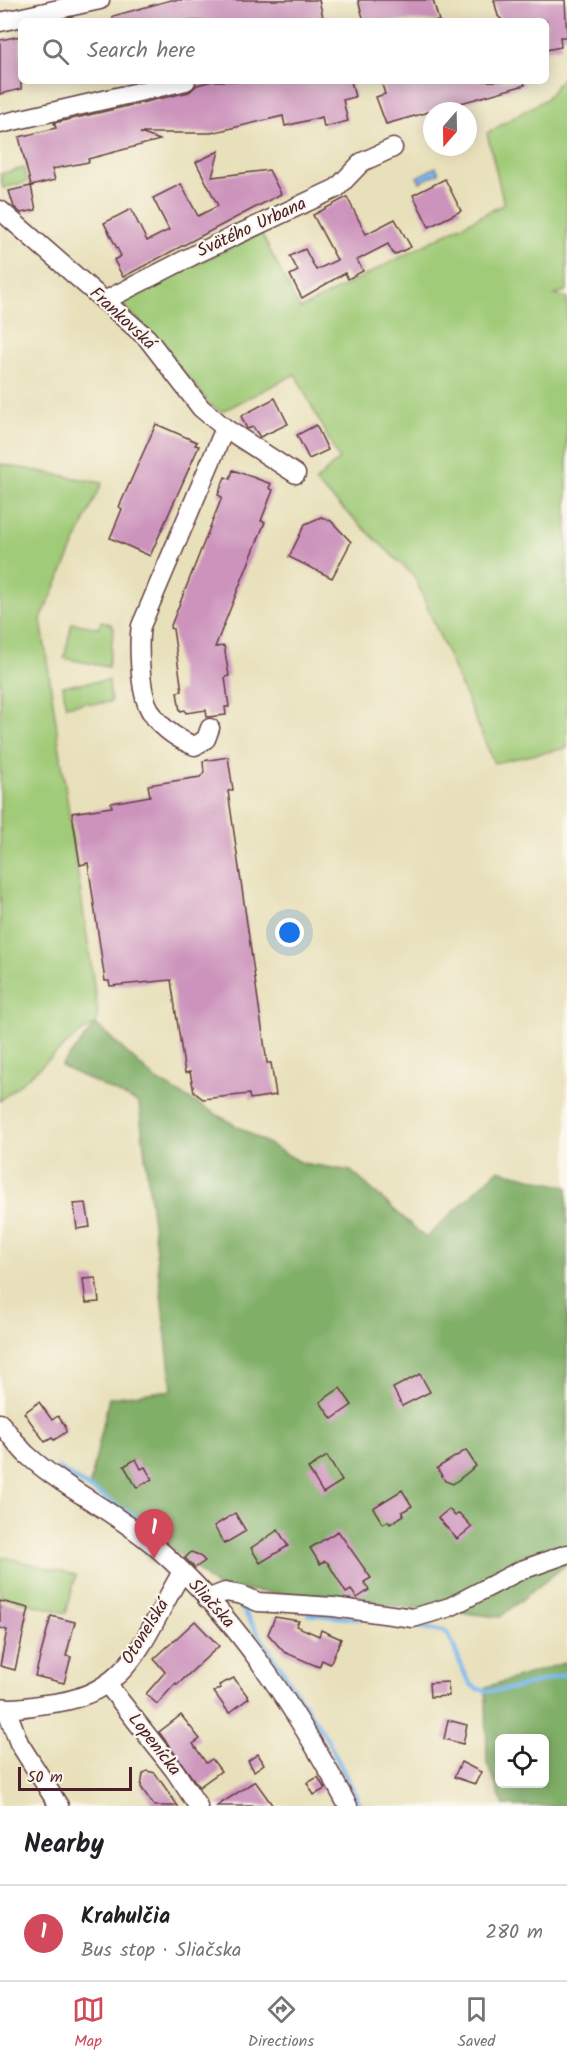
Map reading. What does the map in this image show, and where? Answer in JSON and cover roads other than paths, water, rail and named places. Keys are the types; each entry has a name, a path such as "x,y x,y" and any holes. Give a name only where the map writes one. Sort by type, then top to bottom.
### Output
{"street":[{"path":"18,18 100,0"},
{"path":"0,22 18,18"},
{"path":"0,124 173,84"},
{"name":"Svätého Urbana","path":"104,301 196,254 337,188 362,162 393,148"},
{"name":"Frankovská","path":"0,210 147,338 201,408 225,428 296,474"},
{"path":"210,728 206,739 195,746 169,733 147,705 138,647 141,626 225,428"},
{"name":"Sliačska","path":"0,1423 25,1453 122,1520 182,1572 207,1599 264,1665 348,1806"},
{"path":"207,1599 225,1592 242,1595 258,1602 333,1607 414,1618 450,1607 519,1571 567,1554"},
{"name":"Otonelská","path":"3,1708 67,1702 108,1685 131,1661 182,1572"},
{"name":"Lopenícka","path":"108,1685 175,1771 198,1806"},
{"path":"3,1708 19,1743 58,1806"}],"water":[{"path":"436,167 439,173 420,182 417,177"}],"waterway":[{"path":"58,1468 140,1520 159,1538"},
{"path":"241,1607 253,1608"},
{"path":"241,1607 327,1739 361,1806"},
{"path":"309,1614 358,1619"},
{"path":"411,1626 444,1631 449,1636 467,1678 477,1689 488,1691 516,1688 567,1674"}],"place":[{"name":"Krahulčia","path":"154,1559"}]}
